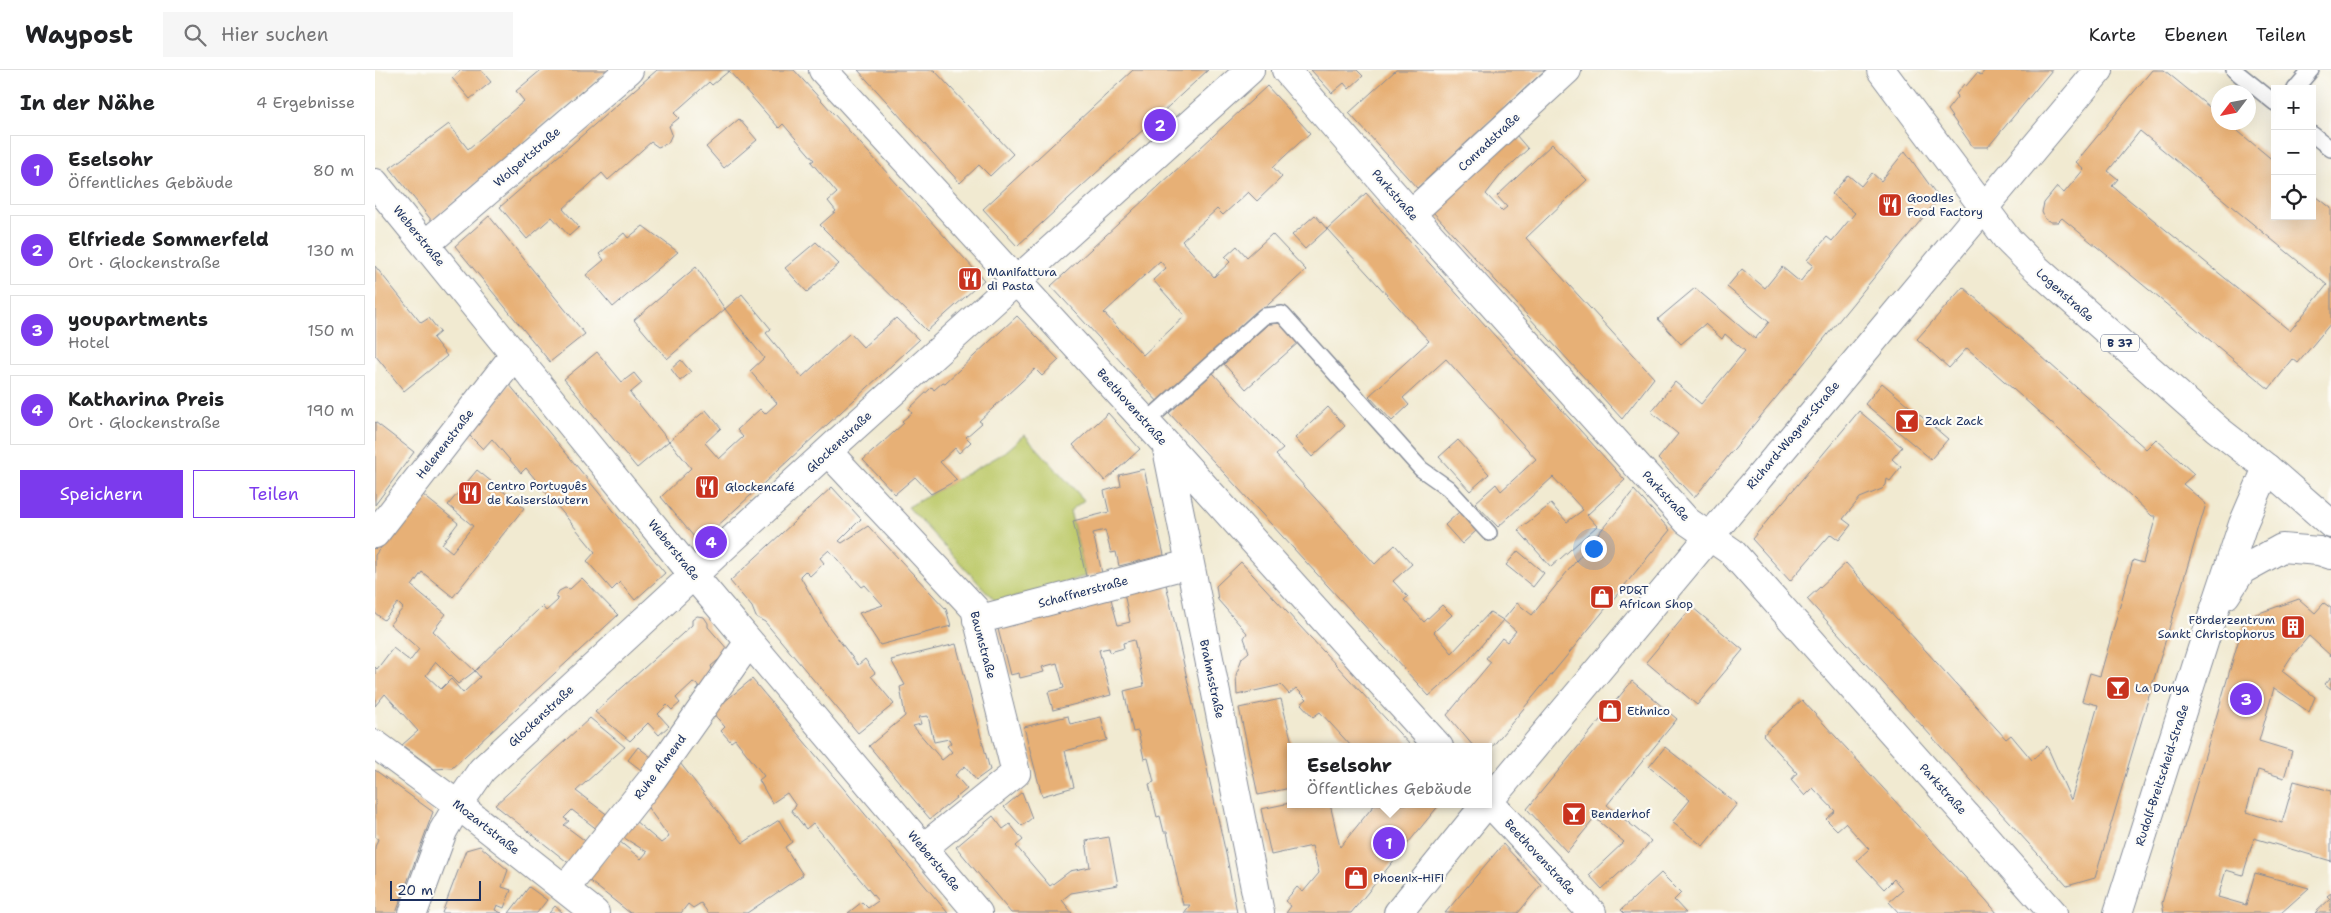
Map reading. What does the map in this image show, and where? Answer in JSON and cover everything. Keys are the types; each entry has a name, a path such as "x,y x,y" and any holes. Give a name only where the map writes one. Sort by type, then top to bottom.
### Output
{"street":[{"name":"Wolpertstraße","path":"425,244 629,70"},
{"name":"Beethovenstraße","path":"823,70 1146,422 1435,743"},
{"name":"Glockenstraße","path":"413,913 443,831 482,770 827,452 1250,70"},
{"name":"Parkstraße","path":"1286,70 1411,214 1687,520 1732,552 2053,913"},
{"name":"Conradstraße","path":"1411,214 1567,70"},
{"name":"Logenstraße","path":"1881,70 2008,240 2037,269 2217,429 2267,468 2331,524"},
{"name":"Richard-Wagner-Straße","path":"1492,796 2099,70"},
{"name":"Weberstraße","path":"375,183 694,576 978,913"},
{"name":"Helenenstraße","path":"375,534 515,354"},
{"name":"Brahmsstraße","path":"1166,444 1261,913"},
{"name":"Baumstraße","path":"827,452 975,609 1015,773 923,848"},
{"name":"Rudolf-Breitscheid-Straße","path":"2118,913 2243,524 2267,468"},
{"path":"2212,617 2242,570 2282,548 2319,551 2331,555"},
{"name":"Schaffnerstraße","path":"977,620 1189,564"},
{"name":"Ruhe Almend","path":"565,888 653,778 749,642"},
{"name":"Mozartstraße","path":"375,744 458,805 595,913"},
{"name":"Beethovenstraße","path":"1492,807 1591,913"},
{"name":"Richard-Wagner-Straße","path":"1398,913 1482,808"}],"lane":[{"path":"2234,70 2271,99"},
{"path":"2298,85 2311,70"},
{"path":"2316,137 2331,149"},
{"path":"1146,422 1264,316 1282,314 1421,470 1448,488 1489,533"}],"green space":[{"path":"1025,435 1084,500 1070,511 1086,576 997,603 908,507 1004,453"}],"building":[{"path":"461,70 481,70 491,82 470,99 452,78"},
{"path":"541,70 608,70 432,221 390,168 449,124 468,149 524,101 516,91"},
{"path":"657,70 794,70 984,280 927,331 820,225 836,211 828,201 837,193 811,162 814,160 783,124 779,128 729,71 712,85 709,82 674,113 679,118 669,126 672,134 668,143 658,147 651,142 608,180 602,173 563,209 579,227 569,236 552,217 527,239 500,207"},
{"path":"858,70 934,70 1013,154 990,176 979,165 960,183"},
{"path":"1133,70 1208,70 1017,246 983,209"},
{"path":"1311,70 1357,70 1363,76 1349,89 1344,83 1332,93"},
{"path":"1396,70 1545,70 1417,188 1349,113"},
{"path":"1985,70 2052,70 1988,147 1973,147 1947,110 1958,96 1956,94 1964,84 1966,86 1977,73 1981,75"},
{"path":"2152,70 2164,70 2211,108 2211,130 2237,130 2271,159 2271,220 2316,220 2316,196 2331,208 2331,323 2298,363 2293,359 2269,389 2062,218 2058,222 2051,222 2045,219 2042,212 2044,203 2057,187 2064,193 2084,169 2076,162","holes":["2140,131 2327,285 2290,331 2112,186 2118,179 2108,171"]},
{"path":"1267,86 1310,133 1273,167 1282,177 1257,201 1248,192 1223,215 1217,209 1182,241 1214,277 1230,262 1225,257 1237,246 1247,257 1272,234 1306,270 1160,404 1051,286","holes":["1160,261 1166,268 1153,280 1185,316 1143,355 1104,313"]},
{"path":"739,119 757,140 724,168 706,147"},
{"path":"1516,135 1528,149 1503,172 1486,194 1502,211 1507,207 1497,196 1552,144 1587,180 1526,238 1654,378 1622,419 1433,212"},
{"path":"1905,151 1939,198 1694,498 1658,459 1678,434 1651,412 1675,382 1701,404 1745,351 1725,334 1722,339 1705,324 1681,344 1658,319 1695,288 1755,339 1769,322 1727,287 1742,269 1765,288 1782,267 1800,282 1813,265 1807,260 1827,237 1832,241 1855,213 1832,194 1848,175 1861,186 1872,173 1881,181"},
{"path":"1366,193 1625,480 1587,515 1597,526 1551,567 1518,530 1551,504 1567,522 1583,510 1553,477 1498,527 1475,503 1496,484 1501,491 1536,459 1446,359 1403,398 1409,405 1392,421 1369,396 1429,341 1327,229"},
{"path":"1315,215 1327,229 1305,249 1292,235"},
{"path":"489,216 585,334 550,362 455,246"},
{"path":"643,226 678,252 613,307 586,275 604,260 599,254 624,233 628,238"},
{"path":"816,242 839,264 807,292 785,268"},
{"path":"375,266 421,323 429,318 440,332 433,338 447,356 404,391 375,355"},
{"path":"696,267 725,309 667,359 634,320"},
{"path":"1963,287 2146,449 2156,439 2194,474 2183,484 2206,504 2095,878 2067,886 1807,599 1846,563 2006,739 2011,735 2032,760 2047,746 2071,800 2098,705 2082,701 2090,673 2100,676 2133,560 2143,563 2156,516 2152,516 2095,462 1967,348 1949,368 1917,339"},
{"path":"742,294 771,329 766,333 802,377 850,333 863,347 896,318 919,340 699,543 661,497 691,468 669,441 706,410 721,428 705,443 719,459 743,437 737,430 760,409 765,414 777,403 750,371 764,358 725,309"},
{"path":"1017,316 1059,360 1042,376 1035,369 979,421 982,423 966,437 971,442 959,453 955,448 940,462 957,480 931,494 915,477 895,494 863,460 904,423 902,421 912,413 909,409 932,387 934,390 943,382 945,383"},
{"path":"1282,323 1299,342 1246,389 1224,364 1268,324"},
{"path":"597,352 622,382 634,373 642,383 630,393 669,441 637,468 564,379"},
{"path":"681,360 691,372 680,381 671,369"},
{"path":"1213,373 1283,449 1276,455 1375,564 1395,545 1412,564 1393,581 1408,597 1404,600 1424,622 1442,605 1452,615 1434,632 1452,653 1490,612 1503,620 1467,662 1429,696 1169,413"},
{"name":"Zack Zack","path":"1882,383 1948,439 1931,459 1865,404"},
{"path":"509,384 665,573 635,600 620,582 612,590 587,561 595,552 526,468 521,473 492,439 483,449 469,435"},
{"path":"1328,407 1345,426 1312,457 1295,438"},
{"path":"1859,411 1902,447 1892,459 1901,467 1890,481 1887,479 1886,485 1882,489 1860,498 1843,519 1851,525 1839,540 1831,534 1790,581 1752,539"},
{"path":"1108,413 1140,449 1105,481 1073,445"},
{"path":"375,422 414,452 375,505"},
{"path":"1458,440 1489,474 1470,491 1439,457"},
{"path":"1144,469 1164,555 1119,566 1116,552 1111,553 1105,530 1093,533 1102,573 1086,576 1073,521 1109,512 1104,491 1121,486 1119,475"},
{"path":"477,470 524,508 453,597 422,572 412,586 446,614 433,631 475,671 542,606 546,611 558,600 556,596 559,591 565,588 570,589 582,578 618,615 452,768 434,769 402,745 418,731 385,694 375,706 375,667 377,669 393,648 410,661 419,649 390,624 403,608 398,603 384,620 375,613 375,555 423,495 458,523 442,544 452,552 473,526 448,505","holes":["436,662 458,684 475,671 480,677 463,693 451,679 441,689 426,675"]},
{"path":"832,487 861,519 839,541 842,543 868,526 946,609 951,626 880,645 859,613 883,605 865,585 862,587 829,550 820,558 824,563 810,576 805,571 800,576 829,627 858,665 865,659 875,673 871,676 894,704 858,733 765,622 756,617 752,607 730,581"},
{"path":"1634,490 1670,530 1492,747 1492,743 1471,743 1447,715 1491,662 1486,658 1502,638 1507,642 1516,631 1503,620 1517,603 1532,615"},
{"path":"1460,511 1477,530 1462,544 1445,525"},
{"path":"1518,551 1544,573 1533,587 1506,565"},
{"path":"1241,562 1408,743 1348,743 1320,712 1313,717 1301,704 1307,699 1296,688 1289,694 1281,685 1237,695 1236,675 1242,658 1249,652 1244,638 1247,633 1218,600 1216,586"},
{"path":"1166,584 1228,863 1237,913 1184,913 1190,905 1183,905 1167,832 1164,832 1160,816 1157,817 1149,784 1154,782 1148,758 1144,759 1138,731 1133,732 1124,691 1144,686 1134,640 1123,643 1124,648 1110,652 1109,648 1099,650 1111,695 1053,710 1048,692 1064,688 1057,663 1042,667 1044,672 1020,678 1019,673 1010,675 998,629 1111,599 1118,625 1130,622 1124,593"},
{"path":"2299,599 2315,613 2324,603 2331,608 2331,656 2309,636 2282,671 2315,697 2309,712 2274,688 2259,741 2292,751 2284,778 2258,770 2246,812 2282,823 2294,781 2331,791 2331,861 2254,838 2243,875 2226,870 2218,897 2246,905 2255,873 2309,888 2281,913 2164,913 2162,903 2245,618"},
{"path":"1692,607 1743,650 1697,705 1646,662"},
{"path":"697,616 704,617 708,627 729,651 711,666 714,675 710,683 700,687 693,682 676,698 680,703 672,710 667,705 658,714 669,726 659,735 648,723 630,741 595,712 692,625 692,620"},
{"path":"956,644 990,770 976,780 965,766 955,775 967,789 930,819 869,746 905,716 900,687 905,685 891,660","holes":["928,716 934,742 949,739 951,743 947,746 952,752 942,760 913,726 921,724 919,717"]},
{"path":"2331,677 2331,689 2325,684"},
{"path":"752,679 948,913 848,913 862,902 868,908 878,901 813,823 806,829 791,810 796,806 787,793 772,803 759,780 764,776 735,739 731,742 721,731 725,727 712,712"},
{"path":"1632,681 1677,719 1607,805 1651,841 1639,855 1602,889 1589,875 1624,842 1595,818 1567,852 1527,809"},
{"path":"1281,699 1292,743 1287,743 1287,789 1258,795 1239,708"},
{"path":"1802,700 1997,913 1899,913 1889,902 1903,890 1894,879 1884,889 1857,860 1869,849 1845,823 1837,830 1826,819 1835,811 1813,788 1805,796 1791,780 1797,773 1763,735"},
{"path":"1068,716 1070,724 1101,717 1107,740 1065,751 1074,787 1042,796 1024,727"},
{"path":"590,718 625,747 576,791 609,816 598,830 572,810 564,818 569,821 564,825 588,843 571,865 495,805"},
{"path":"638,747 655,760 645,773 628,760"},
{"path":"1665,747 1737,804 1703,846 1672,822 1690,800 1649,767"},
{"path":"680,763 743,843 779,820 792,842 785,847 803,875 747,913 708,913 701,903 693,908 688,904 681,913 630,913 587,879 619,841 641,859 647,852 621,836 634,820 661,843 669,837 646,805"},
{"path":"375,770 433,812 396,913 375,913 375,847 378,839 375,837"},
{"path":"1022,792 1032,818 1022,826 1004,807"},
{"path":"1287,804 1287,808 1331,808 1340,847 1372,808 1437,808 1351,913 1286,913 1291,906 1285,901 1297,887 1303,892 1319,873 1312,846 1271,855 1261,809"},
{"path":"993,816 1003,829 1010,824 1023,840 1016,846 1050,886 1070,871 1090,867 1086,841 1109,837 1118,885 1071,893 1062,900 1072,913 1011,913 956,847"},
{"path":"1503,844 1541,885 1518,913 1445,913"},
{"path":"480,846 508,870 502,887 511,890 504,908 497,905 495,910 502,913 442,913 466,850"},
{"path":"1661,873 1681,893 1674,900 1686,913 1624,913 1621,910"},
{"path":"529,887 547,900 537,913 509,913"},
{"path":"2331,893 2331,913 2315,913 2330,899 2327,896"},
{"path":"555,906 563,913 549,913"}],"place":[{"name":"Elfriede Sommerfeld","path":"1160,125"},
{"name":"Goodies Food Factory","path":"1890,205"},
{"name":"Manifattura di Pasta","path":"970,279"},
{"name":"Zack Zack","path":"1907,421"},
{"name":"Glockencafé","path":"707,487"},
{"name":"Centro Português de Kaiserslautern","path":"470,493"},
{"name":"Katharina Preis","path":"711,542"},
{"name":"PD&T African Shop","path":"1602,597"},
{"name":"Förderzentrum Sankt Christophorus","path":"2293,627"},
{"name":"La Dunya","path":"2118,688"},
{"name":"youpartments","path":"2246,699"},
{"name":"Ethnico","path":"1610,711"},
{"name":"Benderhof","path":"1574,814"},
{"name":"Eselsohr","path":"1389,843"},
{"name":"Phoenix-HiFi","path":"1356,878"}]}
